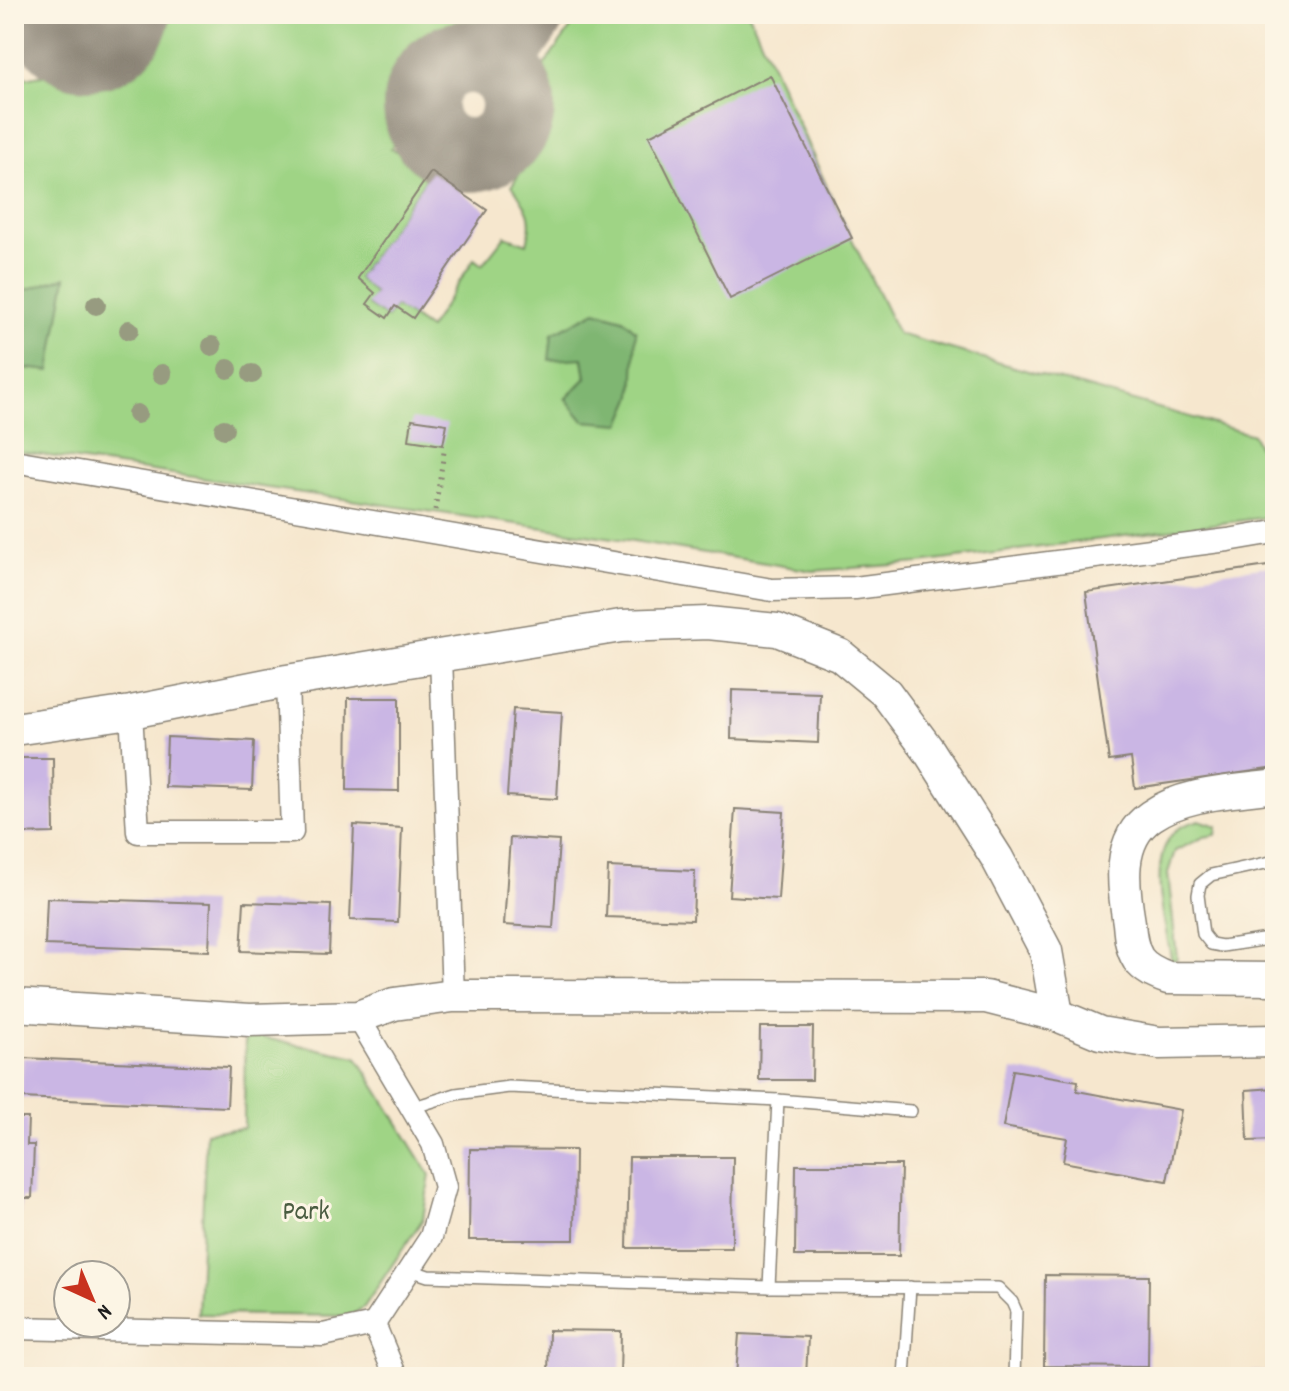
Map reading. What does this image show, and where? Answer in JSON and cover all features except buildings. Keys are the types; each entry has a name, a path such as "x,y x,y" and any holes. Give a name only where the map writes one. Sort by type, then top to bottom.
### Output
{"street":[{"path":"14,461 772,590 855,588 1275,532"},
{"path":"14,729 131,712 287,681 621,626 708,623 777,630 840,655 886,693 929,751 997,858 1046,951 1057,1015"},
{"path":"441,656 453,996"},
{"path":"131,712 138,832 292,832 287,681"},
{"path":"1275,786 1202,797 1168,806 1148,817 1135,833 1125,855 1124,895 1132,944 1138,959 1153,973 1168,978 1275,979"},
{"path":"14,1005 250,1020 358,1017 394,1004 453,996 986,997 1057,1015 1100,1033 1159,1043 1275,1041"},
{"path":"14,1328 323,1335 374,1324 431,1237 445,1187 433,1144 358,1017"},
{"path":"374,1324 396,1377"}],"lane":[{"path":"1275,861 1211,875 1200,884 1198,895 1203,934 1211,944 1222,946 1275,938"},
{"path":"411,1108 456,1094 509,1087 778,1100 911,1111"},
{"path":"769,1287 778,1100"},
{"path":"410,1270 428,1276 769,1287 998,1288 1012,1302 1017,1320 1014,1377"},
{"path":"904,1377 910,1287"}],"path":[{"path":"432,531 444,452"}],"green space":[{"path":"165,14 491,14 481,29 448,35 421,57 406,87 402,132 391,148 431,172 358,278 375,293 368,305 387,318 395,306 429,329 474,259 482,265 505,236 527,244 530,226 528,213 512,185 536,150 551,108 540,71 581,14 749,14 831,196 898,334 1253,435 1275,483 1275,516 920,563 813,571 627,540 14,451 14,57 26,78 44,75 108,77 136,64 158,36","holes":["635,331 633,396 566,398 586,378 583,358"]},
{"path":"66,277 50,371 23,368 25,347 14,346 14,318 19,292"},
{"path":"596,311 623,319 636,331 633,396 621,424 584,421 566,399 586,378 583,358 549,360 552,334"},
{"path":"1199,820 1217,826 1216,835 1204,837 1175,851 1168,873 1177,958 1172,963 1160,894 1161,858 1176,830"},
{"name":"Park","path":"245,1034 357,1057 430,1175 423,1219 364,1307 350,1316 198,1314 206,1132 244,1128"}],"taxiway":[{"path":"43,14 50,31 61,43 74,51 88,53 103,51 116,43 127,31 134,14"},
{"path":"494,63 528,14"},
{"path":"469,57 488,61 504,71 514,87 518,106 514,125 504,141 488,151 469,155 450,151 434,141 424,125 420,106 424,87 434,71 450,61 469,57"}]}
